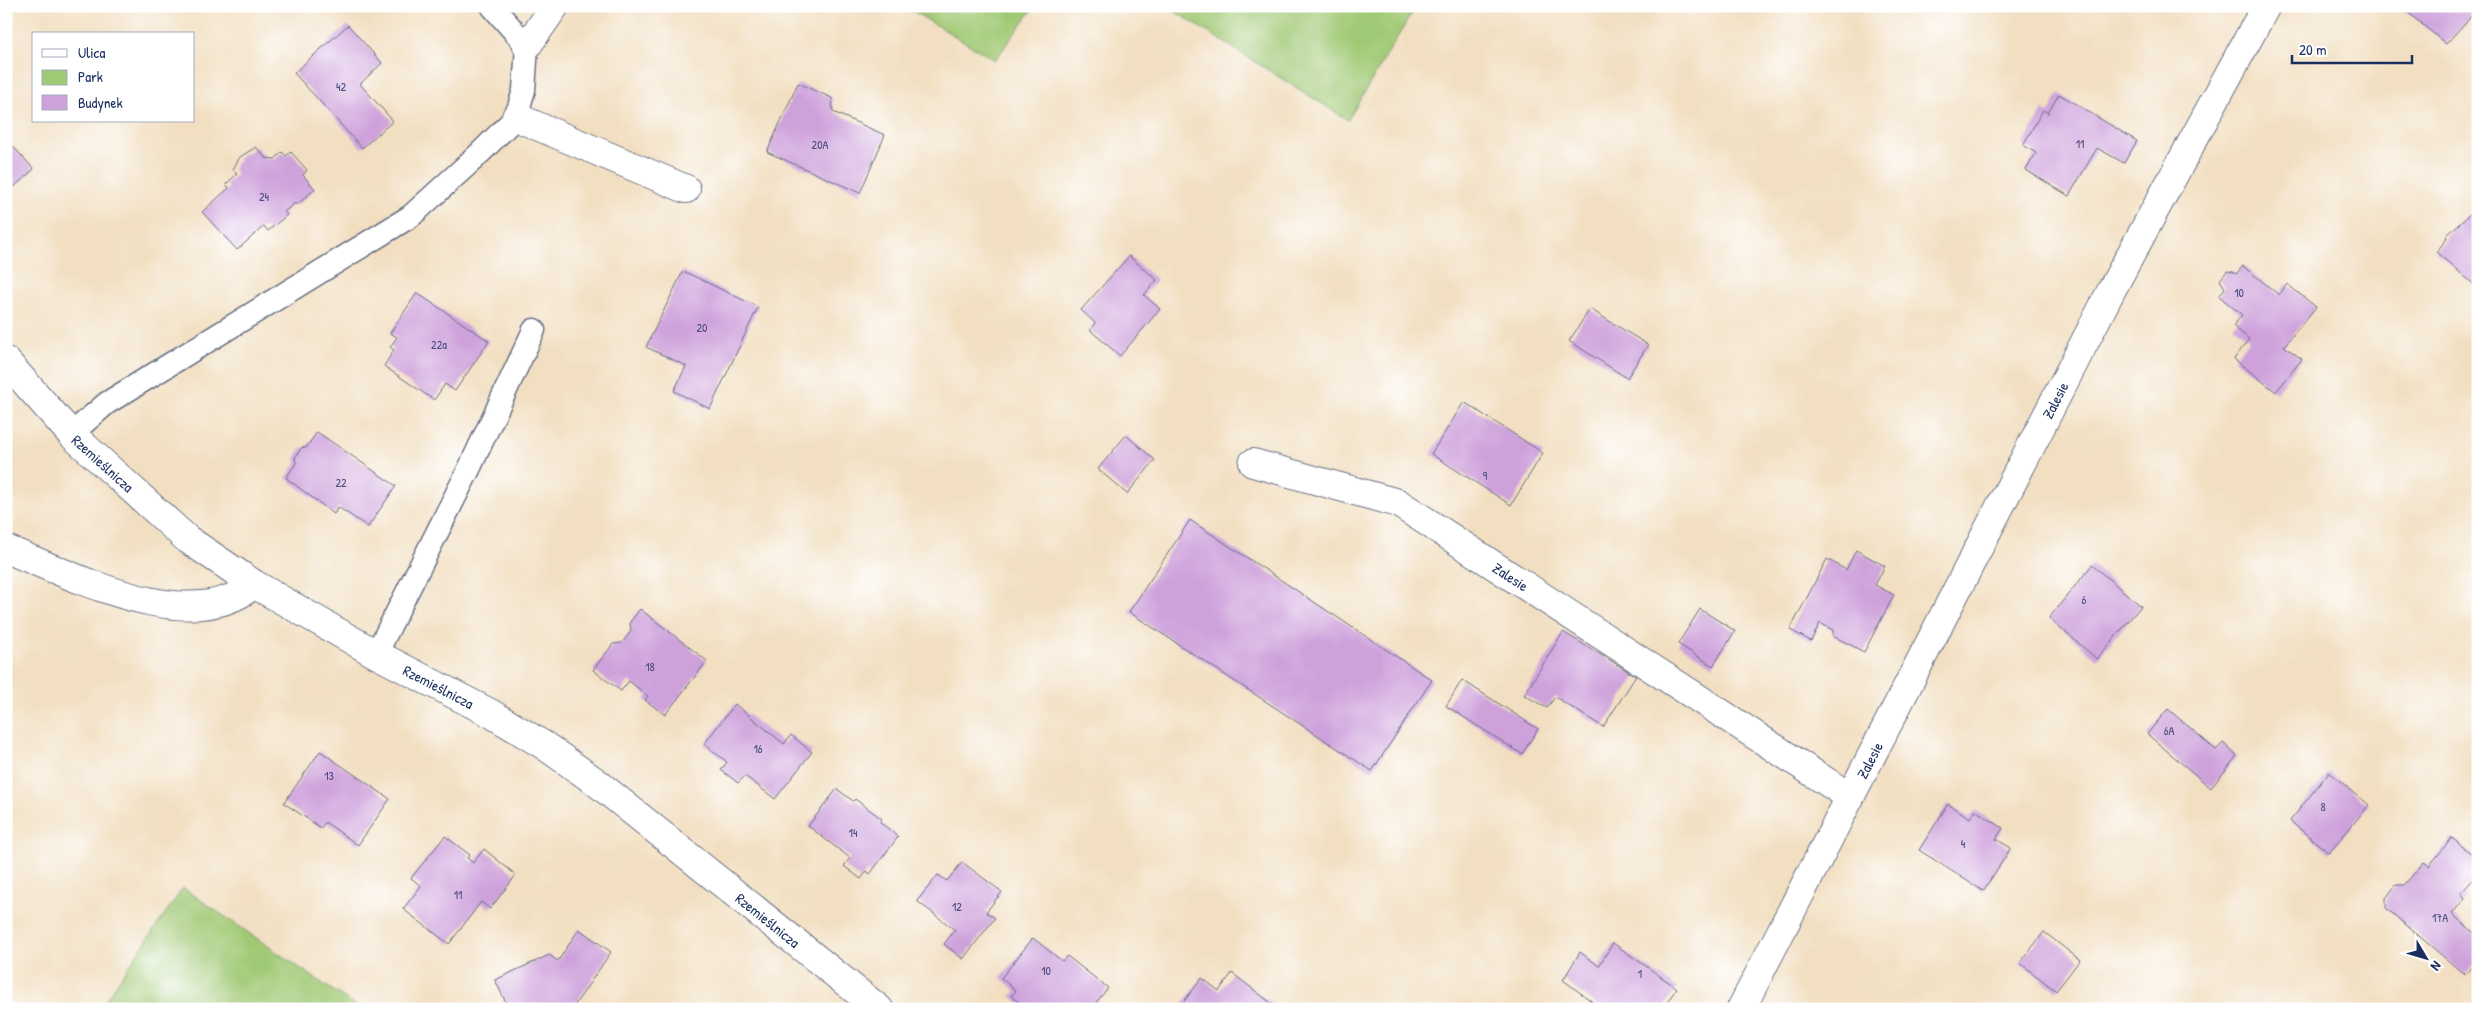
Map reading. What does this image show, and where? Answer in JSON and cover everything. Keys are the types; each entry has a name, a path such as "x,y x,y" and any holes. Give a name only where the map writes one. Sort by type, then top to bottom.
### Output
{"street":[{"path":"527,46 555,6"},
{"name":"Zalesie","path":"1741,1009 2113,287 2266,6"},
{"path":"516,116 686,189"},
{"name":"Rzemieślnicza","path":"6,361 72,434 187,540 254,584 376,654 492,714 588,777 880,1009"},
{"name":"Zalesie","path":"1253,462 1398,504 1850,797"},
{"path":"6,549 125,596 170,605 207,604 224,600 240,595 254,584"}],"lane":[{"path":"72,434 107,403 411,216 477,156 516,116 524,90 527,46 492,6"},
{"path":"376,654 470,467 534,330"}],"green space":[{"path":"904,6 1035,6 995,60"},
{"path":"1166,6 1416,6 1348,120"},
{"path":"183,888 360,1009 99,1009"}],"building":[{"path":"2400,6 2466,6 2474,13 2446,44"},
{"path":"348,25 382,63 360,84 393,121 362,148 294,73"},
{"path":"798,83 832,98 833,112 885,135 860,193 767,152"},
{"path":"2059,94 2137,141 2124,163 2097,148 2069,196 2026,170 2036,153 2023,145 2043,110 2048,113"},
{"path":"6,139 34,169 6,194"},
{"path":"256,147 266,158 275,159 282,152 286,156 291,152 307,170 303,175 315,189 297,205 295,203 284,212 287,215 268,231 264,226 237,250 202,212 229,188 226,184 237,174 233,169 240,157"},
{"path":"2470,214 2478,220 2478,288 2436,252 2446,240 2447,235"},
{"path":"1129,256 1157,280 1144,295 1160,309 1120,356 1090,330 1095,323 1081,310"},
{"path":"2243,266 2279,295 2287,284 2316,307 2284,346 2302,359 2276,392 2234,359 2249,339 2233,326 2242,315 2219,296 2225,288 2220,280 2227,271 2236,274"},
{"path":"683,271 758,307 710,409 674,391 686,366 646,347"},
{"path":"417,293 489,341 455,391 445,384 434,400 384,366 394,350 390,347 397,337 390,333"},
{"path":"1590,309 1648,345 1627,378 1569,341"},
{"path":"1464,402 1543,453 1511,505 1431,454"},
{"path":"317,432 396,486 368,527 338,507 334,514 286,478 296,463 295,458 302,447 306,448"},
{"path":"1126,435 1155,460 1127,494 1098,469"},
{"path":"1190,520 1432,680 1372,771 1129,612"},
{"path":"1856,550 1885,566 1875,585 1894,595 1864,652 1833,636 1833,630 1820,623 1811,641 1790,630 1827,559 1846,570"},
{"path":"2092,565 2141,606 2097,659 2049,618"},
{"path":"640,609 707,661 665,715 645,700 648,696 629,681 621,691 593,670 613,644 622,643 631,631 630,622"},
{"path":"1700,609 1735,631 1713,666 1678,644"},
{"path":"1563,632 1636,676 1603,727 1555,697 1547,708 1524,695"},
{"path":"1462,680 1538,729 1522,754 1446,706"},
{"path":"735,704 784,744 791,735 812,752 775,799 745,776 738,783 721,770 727,762 704,744"},
{"path":"2168,709 2216,750 2223,743 2237,756 2211,788 2147,734"},
{"path":"320,751 390,799 358,845 325,822 321,828 284,803"},
{"path":"2329,772 2369,805 2329,853 2290,821"},
{"path":"837,789 853,801 855,799 882,819 880,822 898,837 870,874 867,871 861,879 844,866 850,858 808,826"},
{"path":"1948,804 1970,818 1975,810 2003,828 1996,839 2011,848 1983,891 1919,850"},
{"path":"445,836 470,855 467,858 473,863 484,849 516,875 490,909 481,902 449,944 403,909 421,886 411,878"},
{"path":"2452,838 2478,859 2478,874 2461,893 2465,898 2452,914 2478,936 2478,959 2465,975 2386,908 2386,898 2396,885 2404,885 2424,862 2429,866"},
{"path":"962,862 1002,892 986,912 995,918 963,959 944,944 955,930 917,901 938,875 947,881"},
{"path":"579,929 611,952 572,1009 509,1009 495,980 549,955 558,961"},
{"path":"2044,932 2080,960 2056,991 2020,963"},
{"path":"1033,938 1062,961 1067,956 1108,988 1091,1009 1041,1009 1033,1003 1027,1009 1011,996 1016,991 1001,978"},
{"path":"1613,943 1677,988 1662,1009 1602,1009 1563,980 1580,952 1599,966"},
{"path":"1232,973 1275,1006 1273,1009 1178,1009 1202,978 1219,991"}]}
